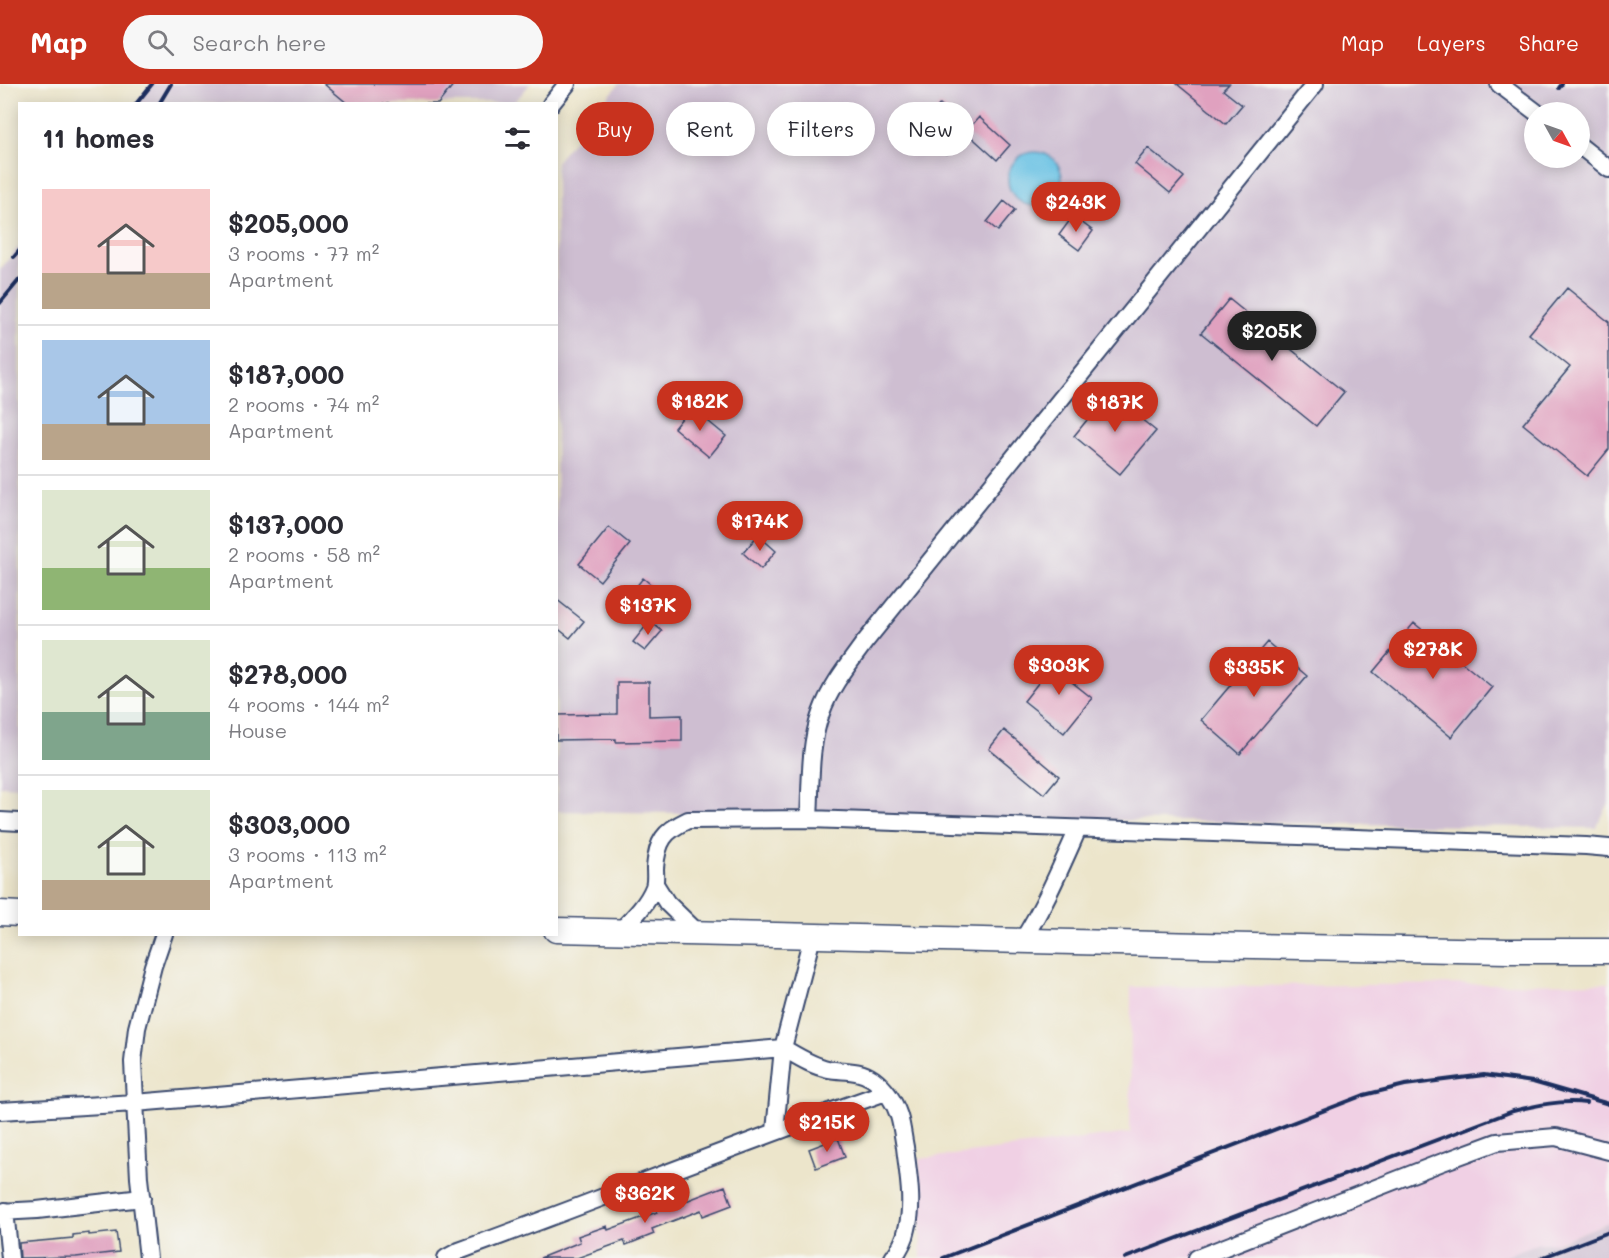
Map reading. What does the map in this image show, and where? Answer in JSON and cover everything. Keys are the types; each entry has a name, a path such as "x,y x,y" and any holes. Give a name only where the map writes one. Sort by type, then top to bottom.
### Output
{"highway":[{"path":"0,913 18,914"},
{"path":"558,930 1408,949 1609,951"}],"street":[{"path":"553,102 567,84"},
{"path":"809,819 816,733 821,712 844,670 1315,84"},
{"path":"1499,84 1524,103"},
{"path":"1590,154 1609,169"},
{"path":"619,932 639,912 655,884 657,849 663,837 672,827 688,820 809,819 1609,848"},
{"path":"0,821 18,822"},
{"path":"1022,941 1038,916 1078,829"},
{"path":"655,884 667,903 699,934"},
{"path":"148,1258 139,1178 133,1062 137,1028 163,936"},
{"path":"775,1131 783,1048 812,937"},
{"path":"0,1111 135,1103 783,1048 818,1066 861,1073 874,1080 893,1102 899,1116 909,1176 911,1204 905,1238 893,1258"},
{"path":"446,1258 459,1251 775,1131 886,1092"},
{"path":"1197,1258 1440,1162 1497,1142 1556,1137 1609,1151"},
{"path":"10,1258 2,1212 142,1198"}],"shaded area":[{"path":"151,84 530,84 515,102 137,102"},
{"path":"619,84 1609,84 1609,803 1596,828 558,811 558,160 576,137 576,156 654,156 654,102 604,102"},
{"path":"18,247 18,787 0,786 0,270"},
{"path":"1609,983 1609,1222 1518,1258 921,1258 919,1159 1130,1133 1131,987"},
{"path":"1609,1222 1609,1258 1499,1258 1539,1243 1557,1243"}],"water":[{"path":"1030,152 1040,152 1050,156 1058,164 1062,179 1058,194 1050,202 1040,206 1030,206 1020,202 1012,194 1008,184 1008,174 1012,164 1020,156"}],"building":[{"path":"324,84 454,84 440,102 346,102"},
{"path":"1177,84 1229,84 1223,90 1242,105 1226,124"},
{"path":"979,117 1010,145 997,160 974,139 974,123"},
{"path":"1148,148 1184,177 1170,193 1135,164"},
{"path":"1004,201 1015,210 998,231 987,222"},
{"path":"1073,216 1093,231 1079,250 1059,235"},
{"path":"1567,288 1609,322 1609,449 1587,476 1523,424 1570,367 1529,334"},
{"path":"1229,299 1344,392 1316,426 1201,333"},
{"path":"1109,393 1156,431 1120,474 1074,436"},
{"path":"691,407 726,436 709,457 674,428"},
{"path":"609,527 630,544 600,581 579,564"},
{"path":"758,535 776,551 761,569 743,553"},
{"path":"643,578 659,591 645,610 628,597"},
{"path":"558,601 584,621 570,638 558,629"},
{"path":"650,621 662,631 645,651 633,642"},
{"path":"1414,623 1492,687 1451,737 1373,672"},
{"path":"1267,642 1307,676 1240,754 1201,720"},
{"path":"1061,654 1072,663 1068,669 1077,675 1072,682 1092,698 1064,733 1024,701"},
{"path":"617,682 649,682 649,716 682,715 682,741 558,740 558,715 617,714"},
{"path":"1004,730 1059,776 1044,794 989,749"},
{"path":"838,1138 845,1157 816,1168 809,1149"},
{"path":"725,1186 732,1205 703,1216 701,1210 652,1229 654,1234 626,1245 624,1241 577,1258 540,1258 580,1242 578,1236 607,1226 608,1230 657,1212 655,1206 684,1195 686,1201"},
{"path":"116,1232 119,1252 76,1257 20,1258 19,1243 73,1238 73,1235 89,1233 89,1235"}],"railway":[{"path":"138,102 152,84"},
{"path":"160,102 171,84"},
{"path":"1559,88 1562,84"},
{"path":"14,257 18,252"},
{"path":"0,303 18,281"},
{"path":"943,1258 1364,1095 1405,1085 1484,1075 1533,1082 1609,1104"},
{"path":"1125,1258 1513,1111 1567,1102 1586,1103"},
{"path":"1541,1258 1609,1232"}]}
